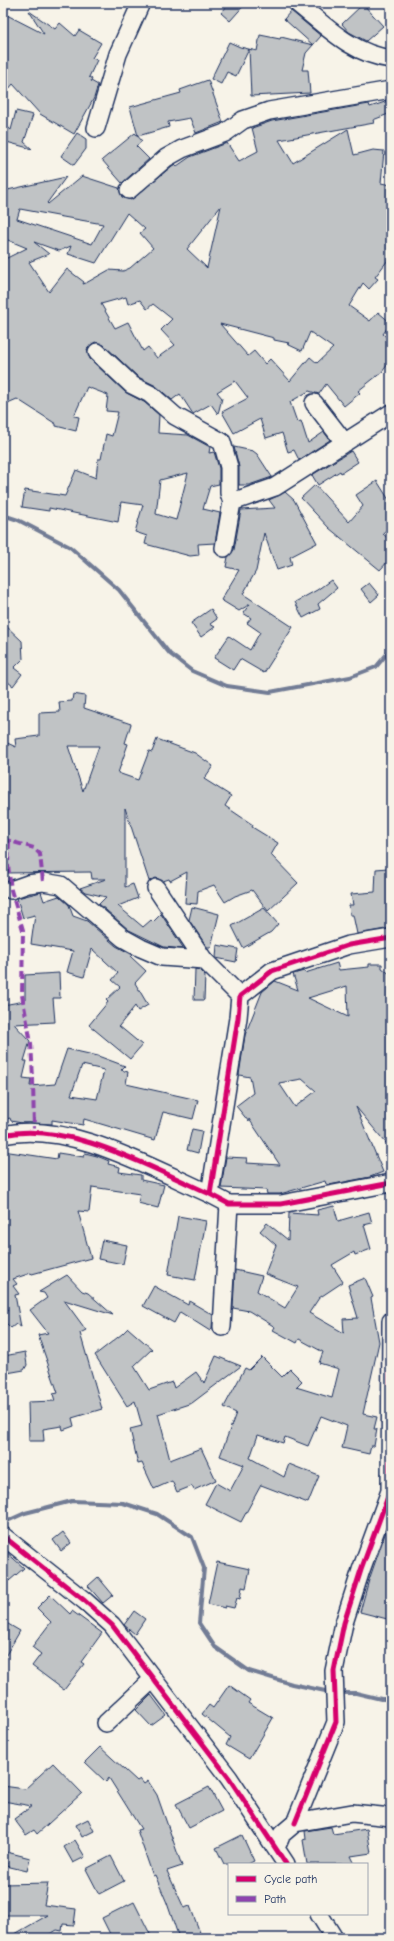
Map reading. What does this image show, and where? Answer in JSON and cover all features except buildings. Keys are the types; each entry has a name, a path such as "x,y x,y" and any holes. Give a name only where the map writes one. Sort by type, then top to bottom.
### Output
{"street":[{"path":"96,128 118,54 141,3"},
{"path":"297,3 353,48 377,57 391,59"},
{"path":"129,190 166,158 182,149 225,132 243,120 270,111 391,90"},
{"path":"97,352 132,385 150,394 175,416 222,442 229,467 229,493 232,502 224,548"},
{"path":"314,403 345,443"},
{"path":"232,502 275,487 391,413"},
{"path":"11,890 28,884 43,882 61,885 123,938 141,948 162,957 204,960"},
{"path":"156,888 204,960 240,996"},
{"path":"210,1194 238,1018 240,996 272,971 349,945 391,938"},
{"path":"3,1136 16,1132 44,1132 92,1142 210,1194 229,1204 281,1204 391,1183"},
{"path":"222,1327 229,1204"},
{"path":"276,1848 282,1834 294,1822 336,1722 334,1671 344,1623 361,1570 390,1492 391,1321"},
{"path":"3,1536 85,1601 112,1625 152,1680 229,1778 285,1863"},
{"path":"106,1723 152,1680"},
{"path":"294,1822 352,1813 391,1817"},
{"path":"320,1915 334,1938"}],"waterway":[{"path":"3,515 18,520 70,547 119,590 170,654 192,671 227,686 270,692 350,677 376,667 391,649"},
{"path":"3,1523 25,1513 72,1501 123,1503 157,1514 192,1537 204,1568 199,1623 215,1647 249,1671 292,1684 330,1692"},
{"path":"339,1693 356,1693 381,1699 391,1699"}],"marked path":[{"path":"3,839 34,848 40,854 43,882"},
{"path":"9,841 8,865 11,890 23,930 22,995 31,1043 34,1132"}],"cycle path":[{"path":"210,1194 238,1018 240,996 272,971 349,945 391,938"},
{"path":"3,1135 28,1132 54,1134 82,1140 136,1160 229,1204 281,1204 391,1183"},
{"path":"295,1823 336,1722 334,1671 344,1623 361,1570 390,1491 391,1321"},
{"path":"3,1536 85,1601 112,1625 229,1778 285,1863"}]}
